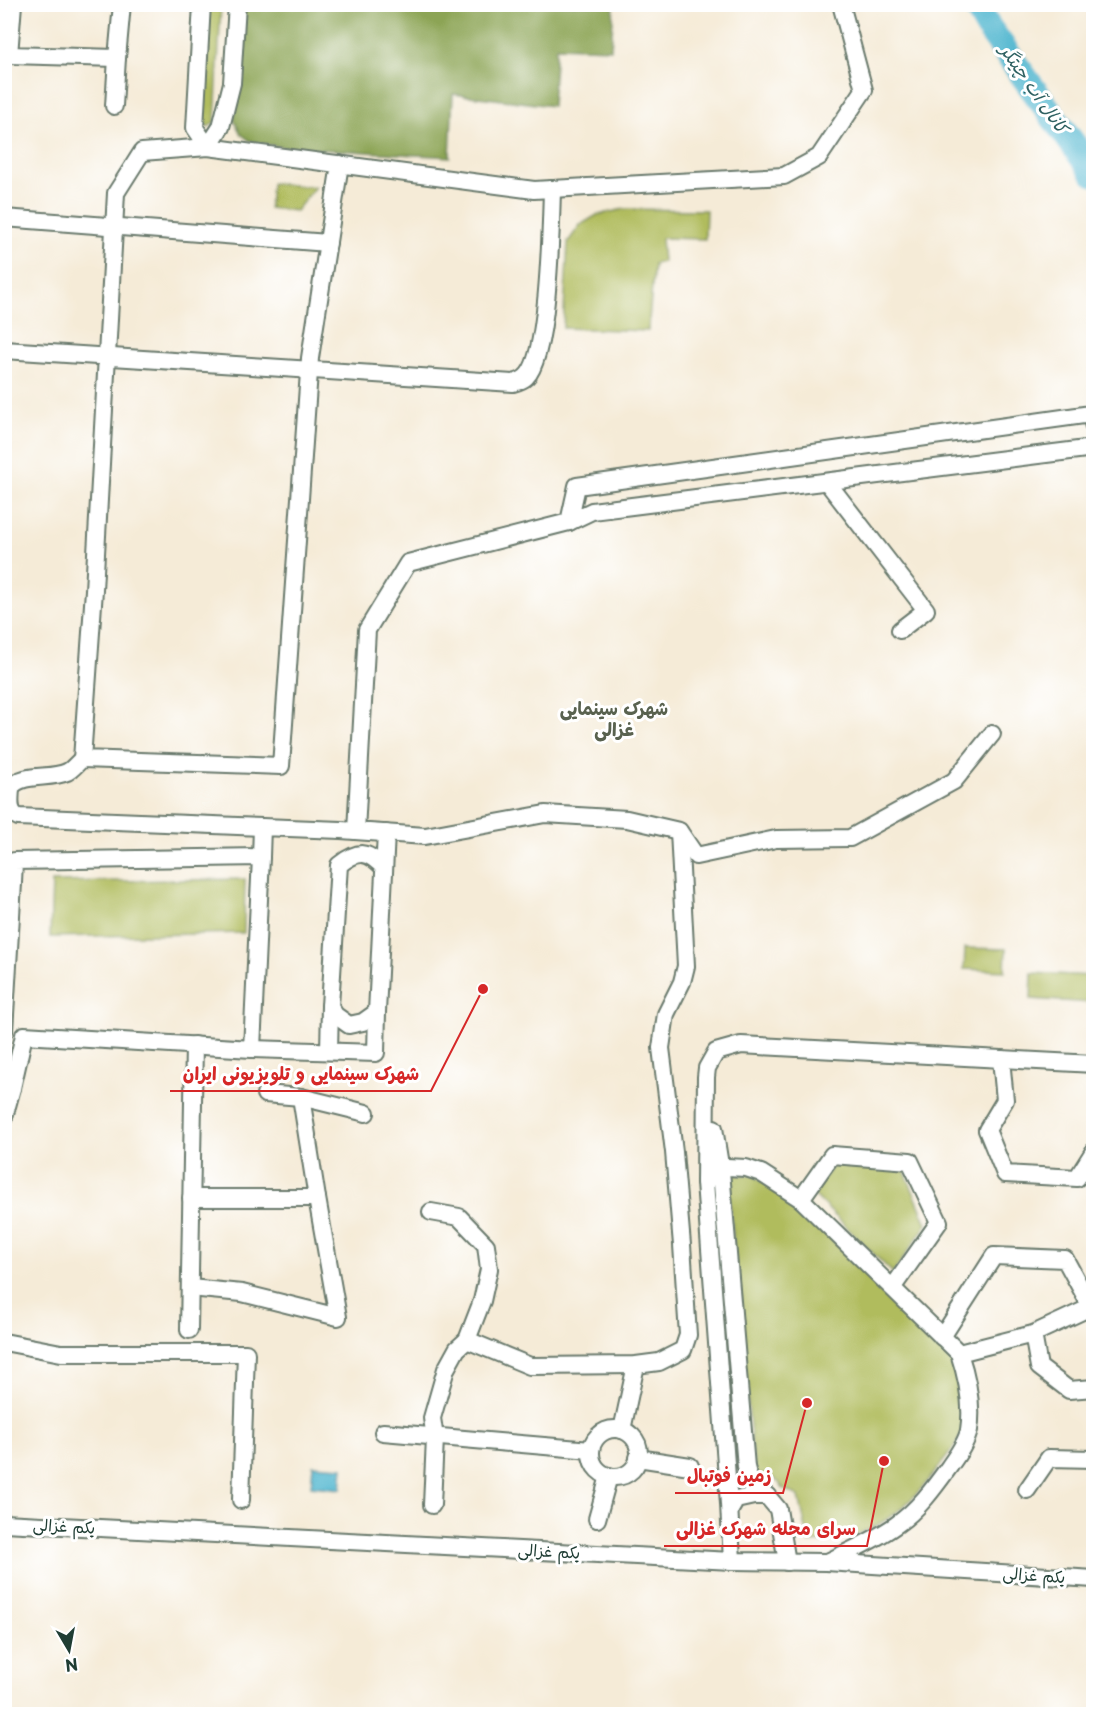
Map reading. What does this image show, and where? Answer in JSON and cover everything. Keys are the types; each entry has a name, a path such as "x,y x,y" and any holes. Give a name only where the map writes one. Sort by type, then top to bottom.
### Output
{"street":[{"path":"13,4 9,55 117,58"},
{"path":"114,106 122,4"},
{"path":"202,4 195,128 208,147"},
{"path":"208,147 221,127 232,84 237,4"},
{"path":"841,4 864,90 819,157 784,176 534,190 208,147 142,152 116,193 82,759 70,771 15,782 10,787 11,811 18,817 425,836 544,814 627,819 679,831 696,855 776,839 850,838 954,781 992,734"},
{"path":"82,759 280,766 309,371 340,164"},
{"path":"4,350 513,383 526,378 534,363 542,334 551,240 552,189"},
{"path":"4,218 328,243"},
{"path":"569,522 577,486 1091,414 1094,427"},
{"path":"329,1051 339,865 349,831 367,630 408,563 569,522 592,511 1094,448"},
{"path":"827,482 926,610 900,630"},
{"path":"252,1049 262,827"},
{"path":"467,1340 530,1366 636,1365 659,1362 683,1350 688,1335 674,1152 661,1048 666,1014 682,982 686,966 679,831"},
{"path":"261,857 14,861 9,883 4,1032 252,1049 376,1053 386,833"},
{"path":"339,865 351,856 362,853 376,860 384,868"},
{"path":"330,1006 335,1015 349,1025 363,1022 377,1012"},
{"path":"4,1117 8,1087 24,1035"},
{"path":"189,1330 194,1045"},
{"path":"732,1561 705,1182 706,1068 716,1052 741,1045 1094,1064"},
{"path":"1001,1059 1005,1100 987,1130 1005,1174 1077,1178 1094,1151"},
{"path":"706,1077 721,1172 746,1467 750,1483 767,1496 778,1509 787,1562"},
{"path":"264,1094 300,1097 366,1113"},
{"path":"190,1288 242,1293 338,1317 300,1097"},
{"path":"801,1199 832,1155 910,1161 939,1222 893,1287"},
{"path":"705,1182 727,1167 746,1168 762,1173 801,1199 959,1353 969,1397 969,1432 956,1458 922,1502 897,1524 866,1543 826,1562"},
{"path":"191,1198 317,1198"},
{"path":"431,1212 459,1217 486,1245 489,1269 482,1301 467,1340 457,1349 446,1369 432,1418 435,1438 432,1505"},
{"path":"942,1337 994,1256 1065,1259 1092,1306 1033,1334 959,1353"},
{"path":"1033,1334 1039,1367 1069,1390 1094,1388"},
{"path":"4,1342 61,1353 246,1353 241,1500"},
{"path":"622,1430 636,1365"},
{"path":"723,1412 741,1409"},
{"path":"608,1430 622,1430 636,1443 638,1458 631,1471 624,1475 609,1476 596,1469 592,1462 591,1450 595,1439 601,1433 608,1430"},
{"path":"383,1432 591,1450"},
{"path":"638,1458 690,1466"},
{"path":"1027,1490 1049,1458 1094,1459"},
{"path":"597,1519 609,1476"},
{"path":"730,1510 736,1500 767,1496"},
{"name":"یکم غزالی","path":"4,1523 732,1561 826,1562 1094,1579"}],"green space":[{"path":"207,5 221,5 215,122 208,127 202,123"},
{"path":"243,5 614,5 611,49 556,47 552,106 453,94 450,157 280,147 250,141 241,134 234,120"},
{"path":"271,183 315,187 296,211 269,208"},
{"path":"624,209 706,210 705,239 661,238 663,262 654,264 648,331 563,328 568,242 580,225 597,215"},
{"path":"245,879 244,933 50,937 52,882"},
{"path":"965,948 1006,949 1005,971 964,969"},
{"path":"1032,973 1093,976 1092,1003 1031,999"},
{"path":"838,1160 903,1167 927,1224 893,1273 812,1193"},
{"path":"734,1175 753,1175 795,1203 945,1352 953,1363 963,1427 959,1440 929,1480 901,1509 869,1529 851,1536 809,1543 799,1496 783,1489 775,1479 754,1472 728,1181"}],"water":[{"path":"313,1465 343,1467 341,1489 311,1486"}],"waterway":[{"name":"کانال آب چیتگر","path":"975,4 988,27 1094,173"}],"place":[{"name":"شهرک سینمایی و تلویزیونی ایران","path":"483,989"},
{"name":"زمین فوتبال","path":"807,1403"},
{"name":"سرای محله شهرک غزالی","path":"884,1461"}],"district":[{"name":"شهرک سینمایی غزالی","path":"614,719"}]}
